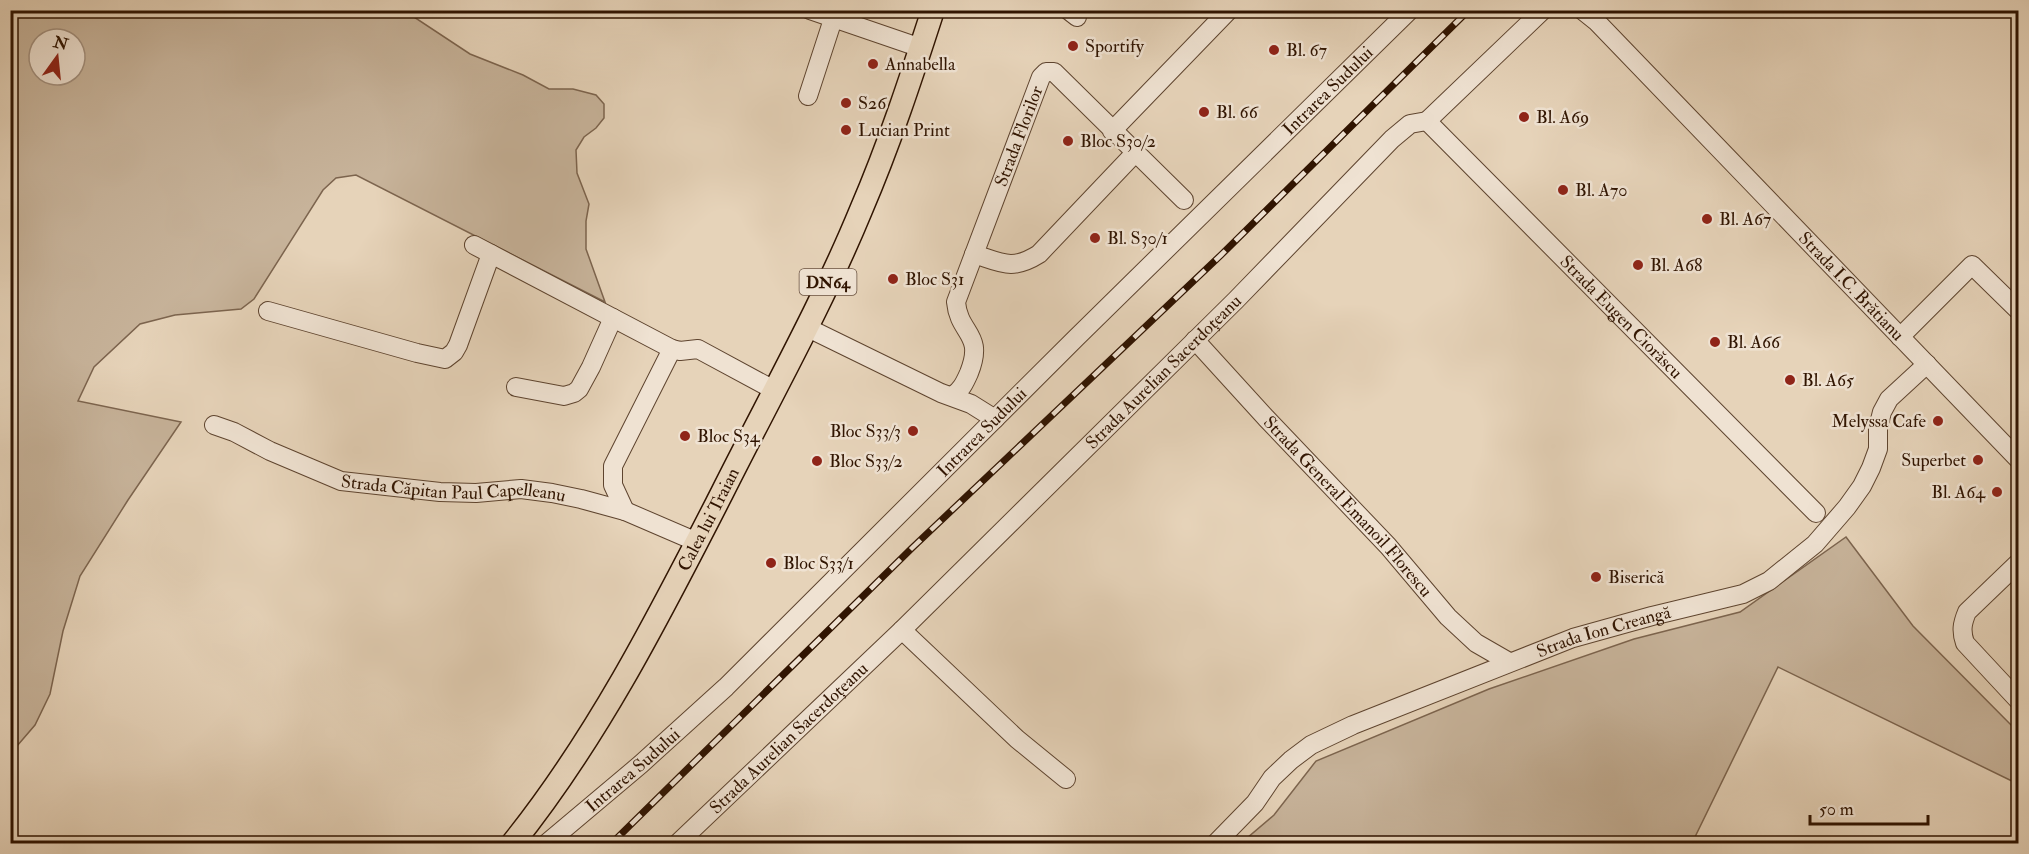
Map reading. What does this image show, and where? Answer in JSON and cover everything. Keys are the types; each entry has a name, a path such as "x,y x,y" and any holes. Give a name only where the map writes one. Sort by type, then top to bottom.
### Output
{"main road":[{"name":"Calea lui Traian","path":"512,843 561,781 599,720 697,542 806,327 861,212 933,10"}],"street":[{"path":"810,10 835,15 921,48"},
{"path":"1112,131 1229,10"},
{"name":"Intrarea Sudului","path":"546,843 641,764 726,687 1410,10"},
{"path":"1427,121 1544,10"},
{"name":"Strada I.C. Brătianu","path":"1582,10 1605,30 1900,337 2017,453"},
{"path":"808,96 835,15"},
{"name":"Strada Florilor","path":"952,396 958,393 966,380 976,353 975,342 957,310 956,302 1041,77 1046,72 1054,72 1185,200"},
{"name":"Strada Aurelian Sacerdoțeanu","path":"677,843 902,630 1195,340 1392,139 1410,124 1427,121"},
{"name":"Strada Eugen Ciorăscu","path":"1427,121 1816,513"},
{"path":"974,254 1005,264 1024,263 1039,254 1135,153"},
{"path":"474,245 672,349 698,350 774,390"},
{"path":"268,311 417,353 445,358 454,352 458,345 491,254"},
{"path":"1900,337 1972,266 2019,310"},
{"path":"516,387 564,396 579,390 613,318"},
{"path":"806,327 941,393 971,404 995,419"},
{"name":"Strada General Emanoil Florescu","path":"1195,340 1388,546 1448,617 1476,643 1509,662"},
{"path":"625,511 614,485 613,466 672,349"},
{"name":"Strada Ion Creangă","path":"1215,843 1255,803 1272,778 1291,760 1311,745 1353,725 1573,638 1743,594 1769,581 1815,544 1847,507 1871,468 1878,449 1878,428 1882,412 1889,399 1927,364"},
{"name":"Strada Căpitan Paul Capelleanu","path":"214,425 341,481 440,492 476,493 520,489 582,498 625,511 697,542"},
{"path":"2019,563 1967,612 1962,632 1965,643 2019,700"},
{"path":"902,630 1017,739 1066,779"}],"shaded area":[{"path":"11,11 405,11 470,54 523,75 549,89 573,89 596,95 604,104 604,118 584,137 576,150 577,173 589,204 586,221 586,249 605,302 356,175 336,178 323,190 254,299 241,309 175,315 140,324 94,367 78,401 181,422 80,576 63,631 50,694 35,725 11,753"},
{"path":"1846,537 1913,626 2018,732 2018,784 1778,667 1692,843 1240,844 1274,815 1316,761 1489,689 1634,639 1740,612"}],"railway":[{"path":"611,844 912,548 1221,255 1469,10"}],"place":[{"name":"Sportify","path":"1073,46"},
{"name":"Bl. 67","path":"1274,50"},
{"name":"Annabella","path":"873,64"},
{"name":"S26","path":"846,103"},
{"name":"Bl. 66","path":"1204,112"},
{"name":"Bl. A69","path":"1524,117"},
{"name":"Lucian Print","path":"846,130"},
{"name":"Bloc S30/2","path":"1068,141"},
{"name":"Bl. A70","path":"1563,190"},
{"name":"Bl. A67","path":"1707,219"},
{"name":"Bl. S30/1","path":"1095,238"},
{"name":"Bl. A68","path":"1638,265"},
{"name":"Bloc S31","path":"893,279"},
{"name":"Bl. A66","path":"1715,342"},
{"name":"Bl. A65","path":"1790,380"},
{"name":"Melyssa Cafe","path":"1938,421"},
{"name":"Bloc S33/3","path":"913,431"},
{"name":"Bloc S34","path":"685,436"},
{"name":"Superbet","path":"1978,460"},
{"name":"Bloc S33/2","path":"817,461"},
{"name":"Bl. A64","path":"1997,492"},
{"name":"Bloc S33/1","path":"771,563"},
{"name":"Biserică","path":"1596,577"}]}
